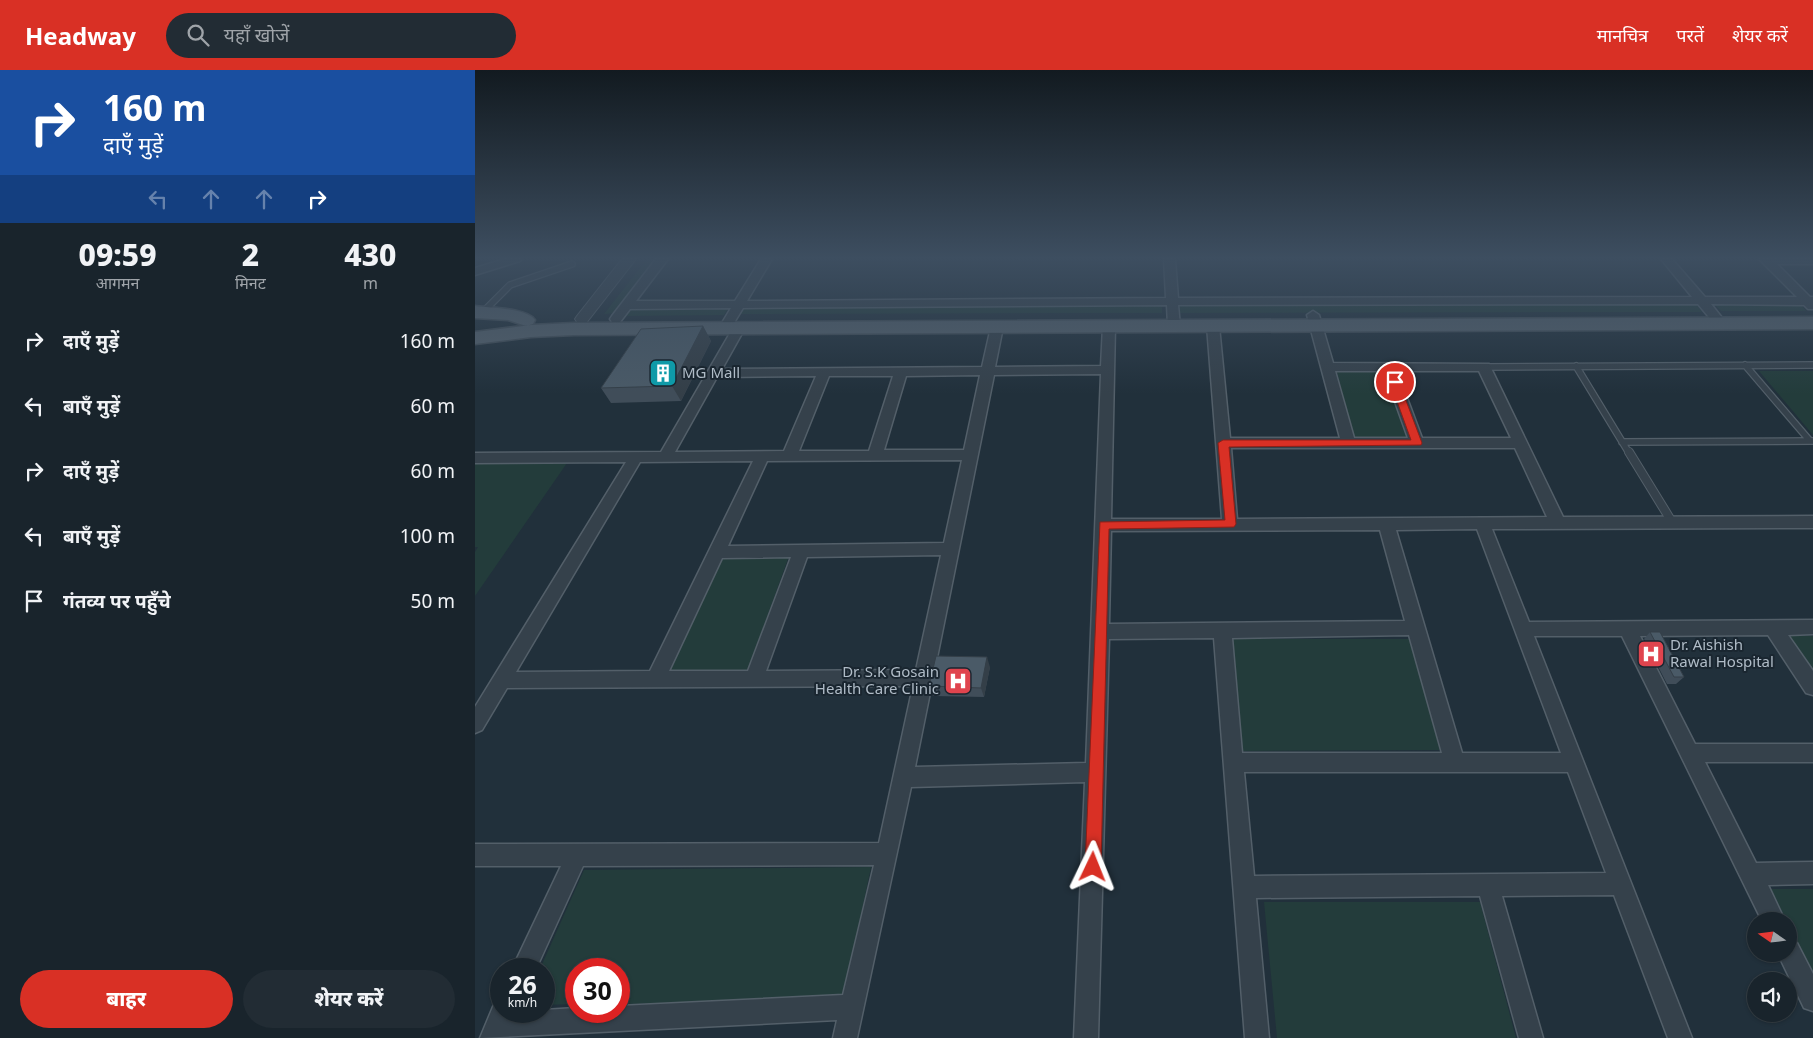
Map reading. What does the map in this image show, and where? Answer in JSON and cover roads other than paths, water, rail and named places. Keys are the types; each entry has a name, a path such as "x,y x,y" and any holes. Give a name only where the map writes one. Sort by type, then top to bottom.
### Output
{"main road":[{"path":"475,338 529,325 588,319 621,312 734,320 997,327 1109,326 1173,315 1213,326 1315,320 1711,313 1812,306"},
{"path":"1711,313 1813,323"},
{"path":"478,314 529,325 734,320 1173,315 1315,320"},
{"path":"475,349 529,325"}],"street":[{"path":"588,319 598,304"},
{"path":"588,319 601,304"},
{"path":"621,312 627,304"},
{"path":"665,457 714,373 734,320 742,304"},
{"path":"1172,304 1173,315 1356,304"},
{"path":"1518,304 1711,313"},
{"path":"1704,304 1711,313"},
{"path":"1315,320 1348,443"},
{"path":"1086,1038 1101,632 1109,326"},
{"path":"1213,326 1231,524"},
{"path":"845,1038 887,854 997,327"},
{"path":"1389,367 1417,443"},
{"path":"1328,368 1484,367 1558,523"},
{"path":"714,373 1108,370"},
{"path":"789,456 825,372"},
{"path":"875,456 901,372"},
{"path":"1223,443 1520,443"},
{"path":"475,458 971,455"},
{"path":"475,724 636,457"},
{"path":"656,679 762,457"},
{"path":"1103,525 1672,522 1810,526"},
{"path":"1481,523 1680,1038"},
{"path":"1386,524 1455,763"},
{"path":"716,552 951,548"},
{"path":"754,678 801,551"},
{"path":"1773,627 1813,688"},
{"path":"1522,629 1813,627"},
{"path":"1101,632 1416,628"},
{"path":"1627,628 1770,912"},
{"path":"1222,630 1257,1038"},
{"path":"502,680 924,678"},
{"path":"1690,753 1813,753"},
{"path":"1234,762 1574,763"},
{"path":"903,777 1096,772"},
{"path":"475,855 887,854"},
{"path":"529,958 577,855"},
{"path":"1751,874 1813,874"},
{"path":"1245,887 1621,884"},
{"path":"1488,885 1531,1038"},
{"path":"1794,962 1813,999"},
{"path":"498,1024 852,1007"}],"lane":[{"path":"478,314 489,304"},
{"path":"1745,365 1811,441"},
{"path":"1484,367 1813,365"},
{"path":"1576,366 1672,522"},
{"path":"1622,442 1811,441"}],"place":[{"name":"MG Mall","path":"663,373"},
{"name":"Dr. Aishish Rawal Hospital","path":"1651,654"},
{"name":"Dr. S.K Gosain Health Care Clinic","path":"958,681"}]}
